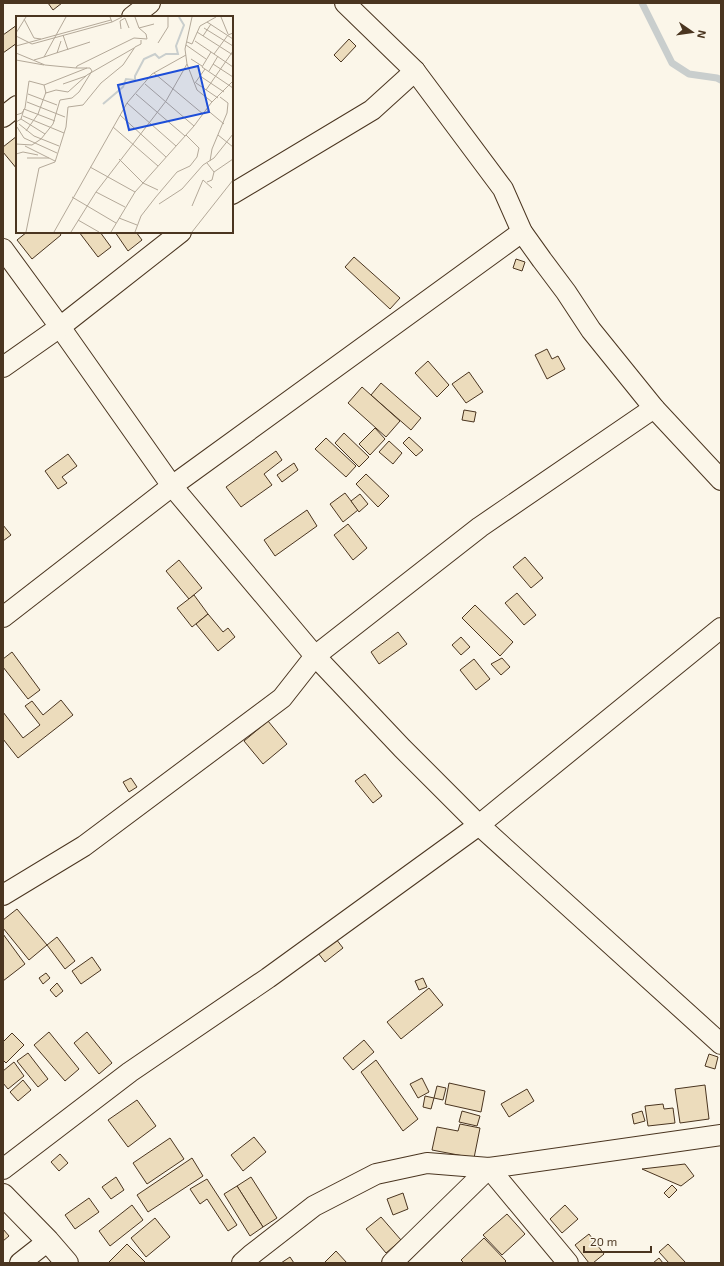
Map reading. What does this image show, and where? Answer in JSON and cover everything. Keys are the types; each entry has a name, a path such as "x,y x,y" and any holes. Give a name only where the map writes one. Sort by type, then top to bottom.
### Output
{"street":[{"path":"133,16 150,3"},
{"path":"345,3 415,70 503,189 522,232 566,292 591,330 654,408 721,480"},
{"path":"233,193 372,110 415,70"},
{"path":"3,117 16,107"},
{"path":"3,617 172,486 522,232"},
{"path":"3,368 60,327 180,233"},
{"path":"3,249 172,486 315,656 402,748 479,825 721,1044"},
{"path":"3,895 84,846 282,698 315,656 480,527 654,408"},
{"path":"3,1169 130,1072 268,978 479,825 721,628"},
{"path":"242,1263 314,1206 376,1174 427,1163 489,1168 721,1134"},
{"path":"392,1263 489,1168"},
{"path":"489,1168 568,1263"},
{"path":"3,1195 48,1241 67,1263"},
{"path":"20,1263 48,1241"}],"building":[{"path":"48,3 62,3 53,10"},
{"path":"16,26 16,44 3,53 3,35"},
{"path":"349,39 356,46 341,62 334,55"},
{"path":"16,137 16,168 3,152 3,147"},
{"path":"26,233 60,233 61,235 32,259 17,240"},
{"path":"80,233 101,233 111,247 98,257"},
{"path":"116,233 137,233 142,240 128,251"},
{"path":"354,257 400,298 390,309 345,267"},
{"path":"516,259 525,262 522,271 513,268"},
{"path":"547,349 552,359 558,356 565,369 547,379 535,355"},
{"path":"428,361 449,385 437,397 415,373"},
{"path":"469,372 483,392 466,403 452,384"},
{"path":"381,383 421,418 411,430 371,395"},
{"path":"362,387 400,421 386,437 348,403"},
{"path":"464,410 476,412 474,422 462,420"},
{"path":"375,428 385,439 370,455 359,444"},
{"path":"344,433 369,457 359,467 335,443"},
{"path":"409,437 423,450 416,456 403,443"},
{"path":"326,438 356,466 346,477 315,449"},
{"path":"389,441 402,453 393,464 379,452"},
{"path":"276,451 282,460 264,474 272,485 241,507 226,487"},
{"path":"68,454 77,466 62,477 67,483 58,489 45,471"},
{"path":"294,463 298,470 282,482 277,475"},
{"path":"366,474 389,496 378,507 356,484"},
{"path":"345,493 358,510 343,522 330,504"},
{"path":"360,494 368,504 359,512 351,501"},
{"path":"307,510 317,526 275,556 264,540"},
{"path":"348,524 367,548 353,560 334,535"},
{"path":"3,525 11,535 3,541"},
{"path":"525,557 543,578 531,588 513,567"},
{"path":"179,560 202,588 189,599 166,571"},
{"path":"517,593 536,615 524,625 505,603"},
{"path":"194,595 208,614 192,627 177,608"},
{"path":"475,605 513,642 500,656 462,618"},
{"path":"208,614 223,632 228,628 235,637 218,651 196,624"},
{"path":"398,632 407,644 379,664 371,652"},
{"path":"461,637 470,647 461,655 452,645"},
{"path":"12,652 40,690 28,699 3,667 3,659"},
{"path":"502,658 510,667 501,675 491,664"},
{"path":"474,659 490,679 476,690 460,670"},
{"path":"61,700 73,715 18,758 3,739 3,712 23,738 40,725 25,706 32,701 43,715"},
{"path":"268,721 287,744 263,764 244,741"},
{"path":"365,774 382,796 373,803 355,781"},
{"path":"131,778 137,787 129,792 123,782"},
{"path":"17,909 47,945 29,960 3,928 3,920"},
{"path":"3,934 25,964 3,981"},
{"path":"57,937 75,961 65,969 47,945"},
{"path":"336,939 343,948 325,962 318,953"},
{"path":"92,957 101,970 81,984 72,971"},
{"path":"46,973 50,978 43,984 39,978"},
{"path":"423,978 427,987 419,990 415,981"},
{"path":"57,983 63,991 56,997 50,990"},
{"path":"429,988 443,1005 401,1039 387,1022"},
{"path":"49,1032 79,1069 65,1081 34,1045"},
{"path":"87,1032 112,1063 99,1074 74,1043"},
{"path":"12,1033 24,1045 6,1063 3,1060 3,1042"},
{"path":"364,1040 374,1052 353,1070 343,1058"},
{"path":"28,1053 48,1079 38,1087 17,1061"},
{"path":"709,1054 718,1057 715,1069 705,1066"},
{"path":"376,1060 418,1119 403,1131 361,1072"},
{"path":"14,1062 24,1076 8,1089 3,1083 3,1071"},
{"path":"422,1078 429,1092 418,1098 410,1084"},
{"path":"23,1080 31,1090 18,1101 10,1092"},
{"path":"449,1083 485,1091 481,1112 445,1104"},
{"path":"705,1085 709,1119 680,1123 675,1089"},
{"path":"437,1086 446,1088 443,1100 434,1098"},
{"path":"527,1089 534,1101 509,1117 501,1104"},
{"path":"425,1096 434,1098 431,1109 423,1107"},
{"path":"137,1100 156,1126 128,1147 108,1120"},
{"path":"663,1104 664,1109 673,1108 675,1123 648,1126 645,1106"},
{"path":"462,1111 480,1116 477,1126 459,1122"},
{"path":"642,1111 645,1121 634,1124 632,1114"},
{"path":"460,1124 480,1128 474,1158 432,1150 437,1127 458,1131"},
{"path":"254,1137 266,1152 243,1171 231,1155"},
{"path":"170,1138 184,1159 147,1184 133,1163"},
{"path":"60,1154 68,1163 59,1171 51,1162"},
{"path":"192,1158 203,1176 148,1212 137,1195"},
{"path":"685,1164 694,1176 681,1186 642,1169"},
{"path":"116,1177 124,1190 111,1199 102,1187"},
{"path":"251,1177 277,1218 263,1227 237,1186"},
{"path":"207,1179 237,1225 228,1231 207,1199 200,1204 190,1189"},
{"path":"672,1185 677,1190 669,1198 664,1193"},
{"path":"237,1186 263,1227 250,1236 224,1194"},
{"path":"403,1193 408,1209 393,1215 387,1199"},
{"path":"89,1198 99,1212 75,1229 65,1215"},
{"path":"132,1205 143,1220 110,1246 99,1231"},
{"path":"565,1205 578,1219 562,1233 550,1219"},
{"path":"507,1214 525,1234 502,1255 483,1235"},
{"path":"381,1217 401,1240 386,1253 366,1229"},
{"path":"155,1218 170,1237 146,1257 131,1238"},
{"path":"3,1229 9,1236 3,1241"},
{"path":"589,1234 604,1254 593,1263 589,1263 575,1245"},
{"path":"484,1238 506,1261 504,1263 464,1263 461,1260"},
{"path":"127,1244 146,1263 108,1263"},
{"path":"668,1244 686,1263 669,1263 659,1252"},
{"path":"336,1251 347,1263 324,1263"},
{"path":"290,1257 294,1263 281,1263"},
{"path":"659,1258 663,1263 653,1263"}],"waterway":[{"path":"642,3 672,63 689,74 717,78 721,80"}]}
